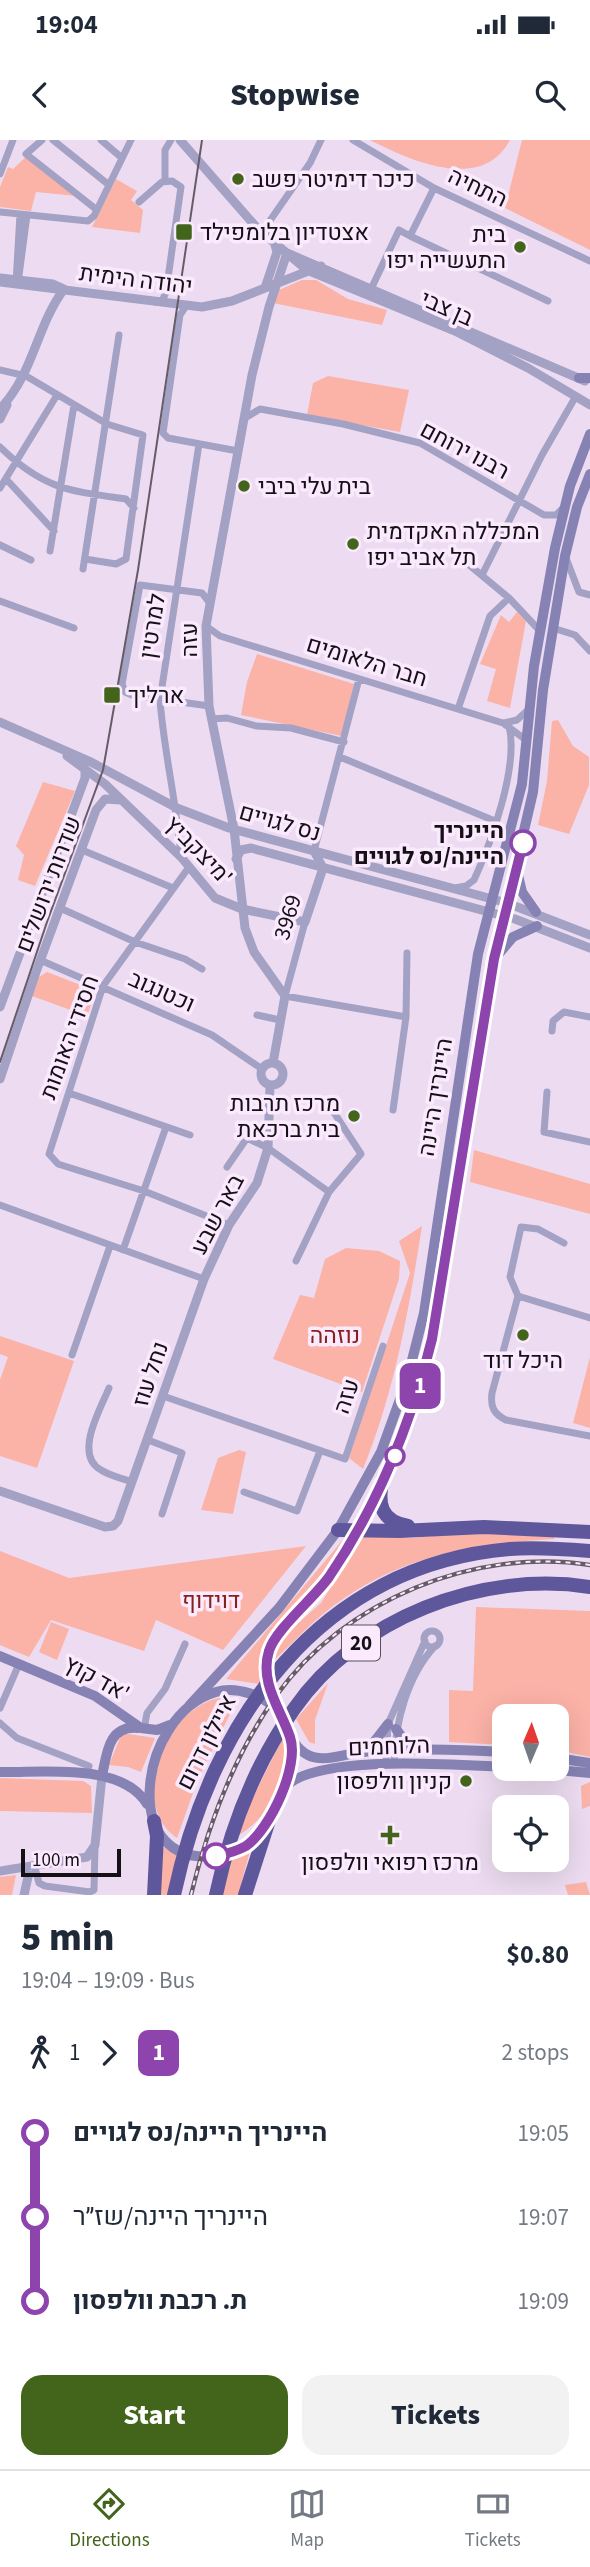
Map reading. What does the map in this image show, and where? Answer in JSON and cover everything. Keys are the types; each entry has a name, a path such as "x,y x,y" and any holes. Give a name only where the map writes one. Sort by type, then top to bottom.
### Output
{"highway":[{"path":"383,1478 380,1501 384,1516 393,1523 434,1528"},
{"path":"338,1530 511,1527 590,1532"},
{"name":"איילון דרום","path":"174,1895 189,1830 236,1727 269,1680 324,1624 386,1584 449,1561 511,1549 590,1550"},
{"name":"20","path":"216,1895 236,1818 276,1736 308,1691 348,1653 403,1618 460,1596 524,1584 590,1587"},
{"path":"245,1895 271,1815"},
{"path":"153,1821 157,1836 154,1895"}],"main road":[{"name":"היינריך היינה","path":"189,1706 279,1608 338,1530 381,1451 416,1352 478,954 487,912 517,810 540,631 563,508 590,434"},
{"name":"היינריך היינה","path":"276,1710 266,1667 269,1650 275,1639 318,1591 358,1528 407,1425 432,1339 494,959 533,792 542,690 565,556 577,508 590,474"},
{"path":"517,869 521,888 536,912"},
{"path":"494,959 513,937 537,926"},
{"name":"אד קוץ'","path":"0,1656 95,1696 142,1729 157,1730 172,1724"},
{"path":"0,1772 102,1776 131,1785 147,1804 153,1821 167,1840 180,1849 204,1856 224,1854 244,1847 262,1830 290,1768 292,1741 276,1710 251,1693 221,1690 189,1706 172,1724 154,1759 147,1804"},
{"path":"353,1753 374,1742 392,1727 407,1743 426,1749"},
{"path":"102,1776 116,1732 123,1728 142,1729"},
{"name":"הלוחמים","path":"292,1741 308,1755 317,1758 390,1749 492,1752"},
{"path":"569,1760 590,1763"},
{"name":"הלוחמים","path":"282,1790 294,1780 311,1774 390,1763 492,1767"},
{"path":"569,1771 590,1773"}],"street":[{"path":"42,140 26,153 97,210"},
{"path":"53,140 109,186"},
{"path":"100,140 122,158"},
{"path":"0,212 84,221 91,219 131,140"},
{"path":"165,181 165,150 171,140"},
{"name":"בן צבי","path":"180,140 275,245 307,270 455,331 590,405"},
{"path":"265,288 277,252 268,229 269,222 310,163 321,140"},
{"name":"התחיה","path":"353,140 434,188 590,261"},
{"path":"0,174 11,141"},
{"path":"155,302 163,299 166,292 180,186 165,181"},
{"path":"139,202 165,181"},
{"path":"410,236 434,188"},
{"path":"17,281 23,214"},
{"path":"372,287 399,230 548,301"},
{"name":"בן צבי","path":"287,253 586,380"},
{"name":"עזה","path":"285,996 254,952 242,909 234,829 209,706 206,626 249,394 276,283 287,253"},
{"name":"יהודה הימית","path":"17,281 42,289 64,289 186,306 218,304 321,266"},
{"name":"יהודה הימית","path":"0,280 53,284 64,289"},
{"path":"42,289 49,293 54,305"},
{"path":"0,409 26,376 54,305 64,289"},
{"path":"186,306 180,315 163,430 169,438 238,451"},
{"path":"83,569 120,335"},
{"path":"0,370 26,376 107,424 139,432 144,441 127,556 118,564 85,559"},
{"path":"244,419 260,409 249,394"},
{"path":"0,488 57,395"},
{"path":"482,575 576,396"},
{"path":"0,419 11,397"},
{"path":"50,551 74,405"},
{"name":"רבנו ירוחם","path":"260,409 344,424 420,443 548,516 556,515 563,508"},
{"name":"למרטין","path":"181,857 177,808 163,742 160,700 200,444"},
{"path":"0,447 17,463 59,489 128,500 134,508"},
{"path":"7,480 54,531"},
{"path":"0,545 31,560"},
{"path":"565,556 579,592 590,595"},
{"path":"461,559 509,598 540,631"},
{"path":"209,602 205,594 145,584 137,591 122,681 123,690 128,694 209,706"},
{"path":"458,709 491,616 509,598"},
{"path":"0,601 74,628"},
{"name":"חבר הלאומים","path":"206,626 220,636 506,725 527,741"},
{"path":"553,628 575,635 590,651"},
{"path":"207,646 220,636"},
{"path":"323,868 314,851 359,679"},
{"path":"450,888 466,886 474,880 495,821 509,766 512,748 506,725 517,720 530,708"},
{"path":"211,719 227,718 256,726 308,731 344,742"},
{"path":"0,722 87,765"},
{"path":"340,757 495,821"},
{"name":"נס לגויים","path":"87,765 177,808 234,829 507,903 590,935"},
{"name":"מיצקביץ'","path":"87,765 181,857 215,898 242,909 305,922"},
{"name":"שדרות ירושלים","path":"0,1007 85,778 87,765"},
{"name":"שדרות ירושלים","path":"0,1079 40,960 99,805 108,798 121,800"},
{"name":"נס לגויים","path":"236,860 239,852 248,847 537,926 590,948"},
{"path":"82,850 173,888"},
{"name":"חסידי האומות","path":"144,1191 58,1164 51,1158 50,1150 103,986 189,867"},
{"name":"3969","path":"285,996 323,868"},
{"path":"60,908 135,942 185,958 202,969"},
{"path":"393,1110 407,1017 407,953"},
{"name":"וכטנגוב","path":"40,960 212,1035 262,1069"},
{"path":"273,1063 285,996 407,1017"},
{"path":"552,1031 553,1021 564,1012 590,1017"},
{"path":"257,1015 280,1020"},
{"path":"273,1063 280,1066 283,1076 277,1084 270,1085 262,1079 262,1069 273,1063"},
{"name":"באר שבע","path":"205,1279 229,1225 257,1183 268,1149 270,1085"},
{"path":"547,1092 544,1132 590,1142"},
{"path":"69,1093 190,1135"},
{"path":"296,1261 329,1192 361,1154 331,1108"},
{"path":"123,1250 166,1127"},
{"path":"228,1167 247,1138 268,1149 329,1192"},
{"path":"144,1191 229,1225"},
{"path":"0,1205 205,1279"},
{"path":"564,1243 538,1229 521,1227 510,1277 518,1296 491,1403 495,1413 506,1420 590,1436"},
{"path":"72,1355 110,1245"},
{"name":"נחל עוז","path":"0,1490 100,1525 113,1526 118,1521 205,1279"},
{"path":"518,1296 590,1318"},
{"name":"עזה","path":"320,1451 345,1459 383,1346"},
{"name":"נחל עוז","path":"109,1388 89,1437 90,1460 99,1469 132,1482"},
{"path":"163,1396 320,1451 297,1511 244,1492"},
{"path":"148,1440 182,1453 162,1514"},
{"path":"390,1763 392,1727 426,1634 436,1632 440,1639 422,1662 392,1727"},
{"path":"425,1641 435,1646"},
{"path":"142,1729 147,1713 165,1689 185,1644"},
{"path":"0,1708 19,1664"},
{"path":"0,1723 17,1738 89,1766"},
{"path":"33,1868 39,1883 45,1886 94,1890 102,1776"},
{"path":"5,1871 87,1857 95,1846"},
{"path":"5,1871 25,1890 33,1868"}],"green space":[{"path":"370,140 510,140 498,156 482,165 464,169 425,163"},
{"path":"522,140 590,140 590,250 505,208"},
{"path":"28,155 77,196 36,192 31,211 0,207 0,187 8,167 13,169"},
{"path":"116,179 137,191 131,200 143,210 140,233 92,227"},
{"path":"302,280 316,280 348,299 387,310 382,325 273,303 279,290"},
{"path":"328,376 409,390 400,432 307,415 313,383"},
{"path":"517,612 526,621 510,708 487,701 496,669 480,664 501,615 509,622"},
{"path":"257,654 354,684 342,736 241,715 247,682"},
{"path":"558,720 573,746 589,757 589,785 569,834 538,825 547,781 552,721"},
{"path":"43,782 75,791 35,886 18,880 24,855 16,846"},
{"path":"47,972 96,991 87,1016 32,996 39,977"},
{"path":"474,1150 590,1184 590,1214 470,1182"},
{"path":"422,1226 392,1380 363,1469 349,1458 410,1273 399,1241"},
{"name":"נוזהה","path":"346,1248 379,1251 400,1261 399,1279 362,1392 273,1359 300,1295 314,1298 325,1259"},
{"path":"0,1336 74,1361 37,1468 0,1456 0,1380 8,1357 0,1354"},
{"path":"590,1357 590,1428 573,1423"},
{"path":"239,1450 246,1452 233,1514 201,1510 218,1458"},
{"path":"488,1531 555,1535 554,1539 491,1545 432,1557 376,1579 323,1614 272,1662 279,1640 321,1603 363,1535 412,1538"},
{"path":"346,1536 320,1581 266,1644 262,1665 264,1676 260,1684 226,1679"},
{"name":"דוידוף","path":"306,1546 223,1650 156,1620 144,1651 51,1620 29,1657 0,1645 0,1551 69,1578"},
{"path":"476,1607 590,1611 590,1757 569,1753 569,1704 492,1704 492,1744 449,1742 449,1690 473,1691"},
{"path":"51,1622 69,1629 57,1660 39,1652"},
{"path":"328,1683 315,1720 315,1744 309,1742 296,1719"},
{"path":"220,1698 237,1700 198,1779 177,1838 162,1823 155,1803 154,1781 160,1759 169,1737 183,1719 201,1705"},
{"path":"122,1733 155,1738 141,1772 128,1767 109,1765"},
{"path":"285,1733 285,1764 276,1794 258,1820 233,1838"},
{"path":"0,1778 83,1781 91,1786 92,1813 0,1811"},
{"path":"590,1782 590,1806 582,1809 581,1786"},
{"path":"163,1847 179,1857 169,1895 158,1895"},
{"path":"250,1851 238,1895 220,1895 224,1864"},
{"path":"16,1875 12,1895 0,1895 0,1877"},
{"path":"586,1882 590,1895 568,1895 565,1885"}],"tram line":[{"path":"0,1062 47,922 103,770 138,570 202,140"}],"railway":[{"path":"191,1895 214,1817 247,1742 276,1696 304,1662 338,1632 375,1608 415,1588 458,1573 502,1564 546,1562 590,1565"}],"bus line":[{"name":"1","path":"216,1856 244,1847 262,1830 288,1777 291,1737 276,1710 267,1673 271,1644 318,1591 343,1555 395,1455 421,1383 432,1339 494,959 523,843"}],"place":[{"name":"כיכר דימיטר פשב","path":"238,179"},
{"name":"אצטדיון בלומפילד","path":"184,232"},
{"name":"בית התעשייה יפו","path":"520,247"},
{"name":"בית עלי ביבי","path":"244,486"},
{"name":"המכללה האקדמית תל אביב יפו","path":"353,544"},
{"name":"ארליך","path":"112,695"},
{"name":"היינריך היינה/נס לגויים","path":"523,843"},
{"name":"מרכז תרבות בית ברכאת","path":"354,1116"},
{"name":"היכל דוד","path":"523,1335"},
{"name":"קניון וולפסון","path":"466,1781"},
{"name":"מרכז רפואי וולפסון","path":"390,1835"}]}
